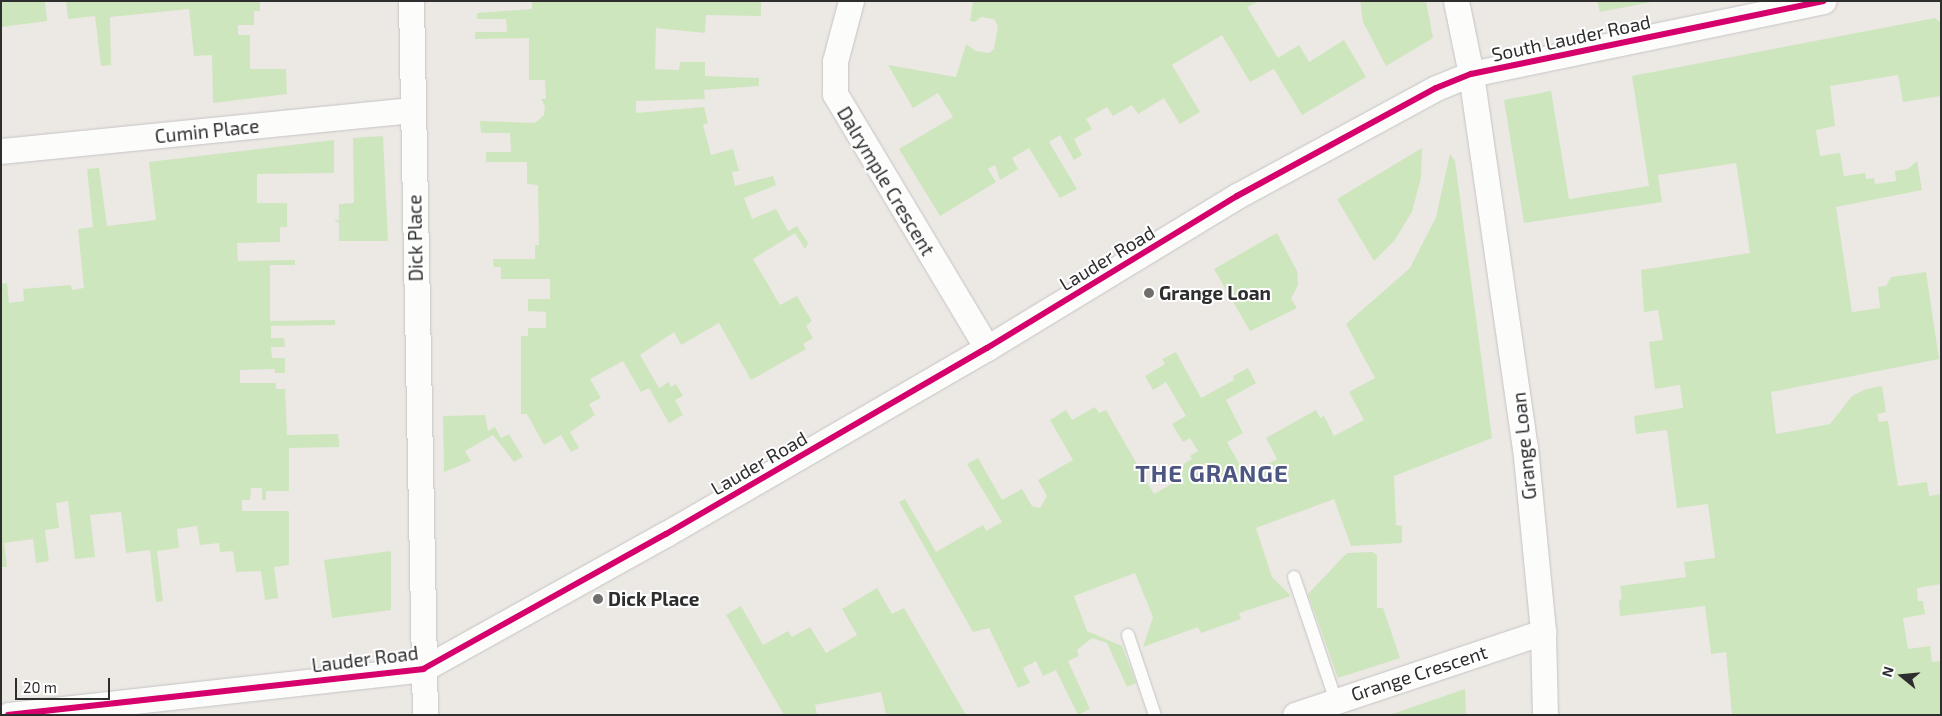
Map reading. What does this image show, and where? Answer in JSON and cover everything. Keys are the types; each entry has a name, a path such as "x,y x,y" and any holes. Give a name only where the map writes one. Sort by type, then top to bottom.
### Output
{"street":[{"name":"Dick Place","path":"411,1 425,715"},
{"name":"Dalrymple Crescent","path":"851,1 835,61 835,94 987,348"},
{"name":"Grange Loan","path":"1456,1 1470,74 1525,447 1543,632 1545,715"},
{"name":"South Lauder Road","path":"1470,74 1824,1"},
{"name":"Lauder Road","path":"8,715 423,669 666,534 987,348 1237,196 1436,88 1470,74"},
{"name":"Cumin Place","path":"1,151 412,110"},
{"name":"Grange Crescent","path":"1295,715 1543,632"}],"lane":[{"path":"1294,577 1336,700"},
{"path":"1128,635 1155,715"}],"green space":[{"path":"1,1 45,1 47,21 1,27"},
{"path":"66,1 260,1 260,11 254,11 254,25 238,25 238,35 250,35 250,69 286,69 287,94 213,103 212,55 194,56 189,9 110,17 111,65 101,66 95,16 68,19"},
{"path":"532,1 761,1 761,16 706,15 705,33 656,28 655,69 679,70 680,62 705,62 705,76 759,78 759,86 704,90 705,99 636,101 636,113 704,107 708,123 703,125 711,155 733,149 739,171 732,172 735,186 773,176 776,185 744,198 752,219 776,209 788,231 797,226 808,243 805,249 795,233 753,259 780,305 797,296 812,321 806,326 813,338 803,344 806,349 751,380 719,323 681,345 674,332 640,355 659,388 669,382 671,387 676,384 683,396 675,400 683,415 669,423 649,388 641,392 623,361 590,379 601,398 589,404 595,415 570,432 579,448 571,452 561,435 544,445 527,414 521,414 521,336 528,336 528,328 546,328 546,312 528,311 528,299 550,299 550,279 501,279 501,267 494,267 493,259 535,259 535,245 539,245 538,185 527,184 527,162 486,162 486,152 511,152 510,133 481,133 480,121 535,123 544,115 545,106 541,99 546,99 545,80 529,80 529,38 475,39 475,32 507,32 506,19 477,19 477,13 532,9"},
{"path":"973,1 1260,1 1247,7 1278,58 1299,45 1309,62 1344,40 1366,77 1302,115 1274,69 1250,82 1222,35 1172,65 1200,112 1180,124 1164,98 1138,114 1132,105 1113,116 1107,107 1086,119 1092,129 1074,139 1082,155 1074,160 1060,135 1049,142 1077,189 1060,198 1029,148 1012,158 1018,169 1000,180 995,165 988,169 996,182 940,216 899,149 953,117 938,93 913,108 888,65 956,77 966,44 976,51 989,53 994,49 998,26 994,19 981,17 975,22 970,21"},
{"path":"1360,1 1426,1 1433,38 1386,66 1363,22"},
{"path":"1597,1 1657,1 1600,12"},
{"path":"1935,18 1941,23 1941,96 1903,102 1898,75 1830,86 1835,126 1816,130 1820,156 1840,153 1844,176 1865,173 1866,179 1874,178 1875,184 1896,181 1895,171 1908,169 1917,161 1922,190 1836,207 1852,312 1880,308 1878,287 1886,286 1891,277 1926,272 1939,359 1771,392 1776,434 1830,424 1852,396 1866,389 1882,386 1886,412 1877,414 1879,422 1888,421 1898,486 1927,482 1929,496 1941,494 1941,584 1917,588 1918,601 1923,601 1925,614 1903,618 1908,649 1930,646 1932,662 1941,661 1941,715 1732,715 1726,652 1711,654 1705,606 1620,616 1619,600 1622,599 1620,586 1686,577 1684,562 1715,558 1708,504 1677,508 1667,430 1636,434 1634,416 1683,408 1680,385 1655,389 1649,342 1663,340 1658,310 1644,312 1641,270 1750,253 1736,163 1658,175 1662,202 1524,223 1504,100 1551,91 1569,199 1649,186 1632,76"},
{"path":"383,136 388,241 339,241 339,223 334,220 339,220 339,204 354,203 353,138"},
{"path":"334,140 334,173 257,174 257,203 287,203 287,227 280,227 280,242 237,243 238,261 295,260 295,265 270,265 270,321 335,320 335,325 271,326 271,338 284,338 285,347 271,347 272,358 285,358 285,373 275,373 275,369 240,370 240,383 276,383 276,389 285,389 287,435 338,434 339,447 289,448 289,491 266,491 266,500 262,500 262,488 251,488 250,500 242,500 242,511 289,511 289,565 274,567 278,598 265,600 261,571 236,572 233,551 220,552 219,543 200,545 197,526 177,529 179,548 157,551 163,601 156,602 150,550 126,553 121,512 90,515 95,557 75,559 68,501 56,503 59,528 45,530 49,561 36,563 33,539 4,543 7,567 1,567 1,284 7,283 9,303 24,301 23,289 71,285 72,290 84,288 78,229 93,227 87,169 99,168 107,226 156,220 149,162"},
{"path":"1422,148 1421,178 1412,212 1394,241 1374,261 1337,199"},
{"path":"1450,154 1455,161 1492,438 1394,476 1396,525 1402,526 1402,543 1351,546 1334,499 1256,528 1272,577 1291,596 1239,613 1241,619 1201,633 1198,627 1143,647 1153,617 1135,573 1074,596 1087,631 1122,646 1136,683 1127,687 1107,643 1092,638 1077,650 1079,656 1068,661 1090,709 1078,715 1056,670 1043,676 1036,661 1023,668 1030,683 1018,688 989,628 973,632 899,502 905,499 936,552 983,525 986,531 1002,522 967,464 978,458 1002,500 1022,489 1032,506 1040,508 1047,496 1038,480 1073,460 1050,420 1066,410 1072,420 1095,407 1099,413 1106,410 1154,494 1175,482 1170,472 1192,459 1190,456 1198,451 1190,438 1183,442 1172,424 1186,416 1166,382 1153,390 1145,376 1165,364 1162,359 1176,352 1201,398 1234,380 1233,376 1248,368 1256,383 1226,400 1243,433 1227,442 1246,476 1277,459 1266,438 1316,410 1320,418 1324,416 1334,436 1364,420 1349,392 1375,378 1346,324 1410,268 1436,217"},
{"path":"1277,233 1297,271 1298,285 1291,299 1297,308 1250,331 1214,269"},
{"path":"485,415 488,431 495,427 501,438 509,434 523,457 514,462 493,435 465,451 471,461 444,472 443,416"},
{"path":"391,551 391,610 332,618 324,560"},
{"path":"1372,552 1377,555 1377,608 1383,608 1400,658 1338,678 1308,594 1347,553"},
{"path":"877,588 892,614 904,608 966,715 886,715 881,692 815,705 817,715 784,715 726,615 741,606 763,645 788,631 792,637 810,627 826,653 857,635 842,609"},
{"path":"1465,689 1466,715 1389,715"}],"cycle path":[{"path":"8,715 423,669 666,534 987,348 1237,196 1436,88 1471,74 1824,1"}],"place":[{"name":"Grange Loan","path":"1149,293"},
{"name":"Dick Place","path":"598,599"}],"district":[{"name":"THE GRANGE","path":"1212,473"}]}
